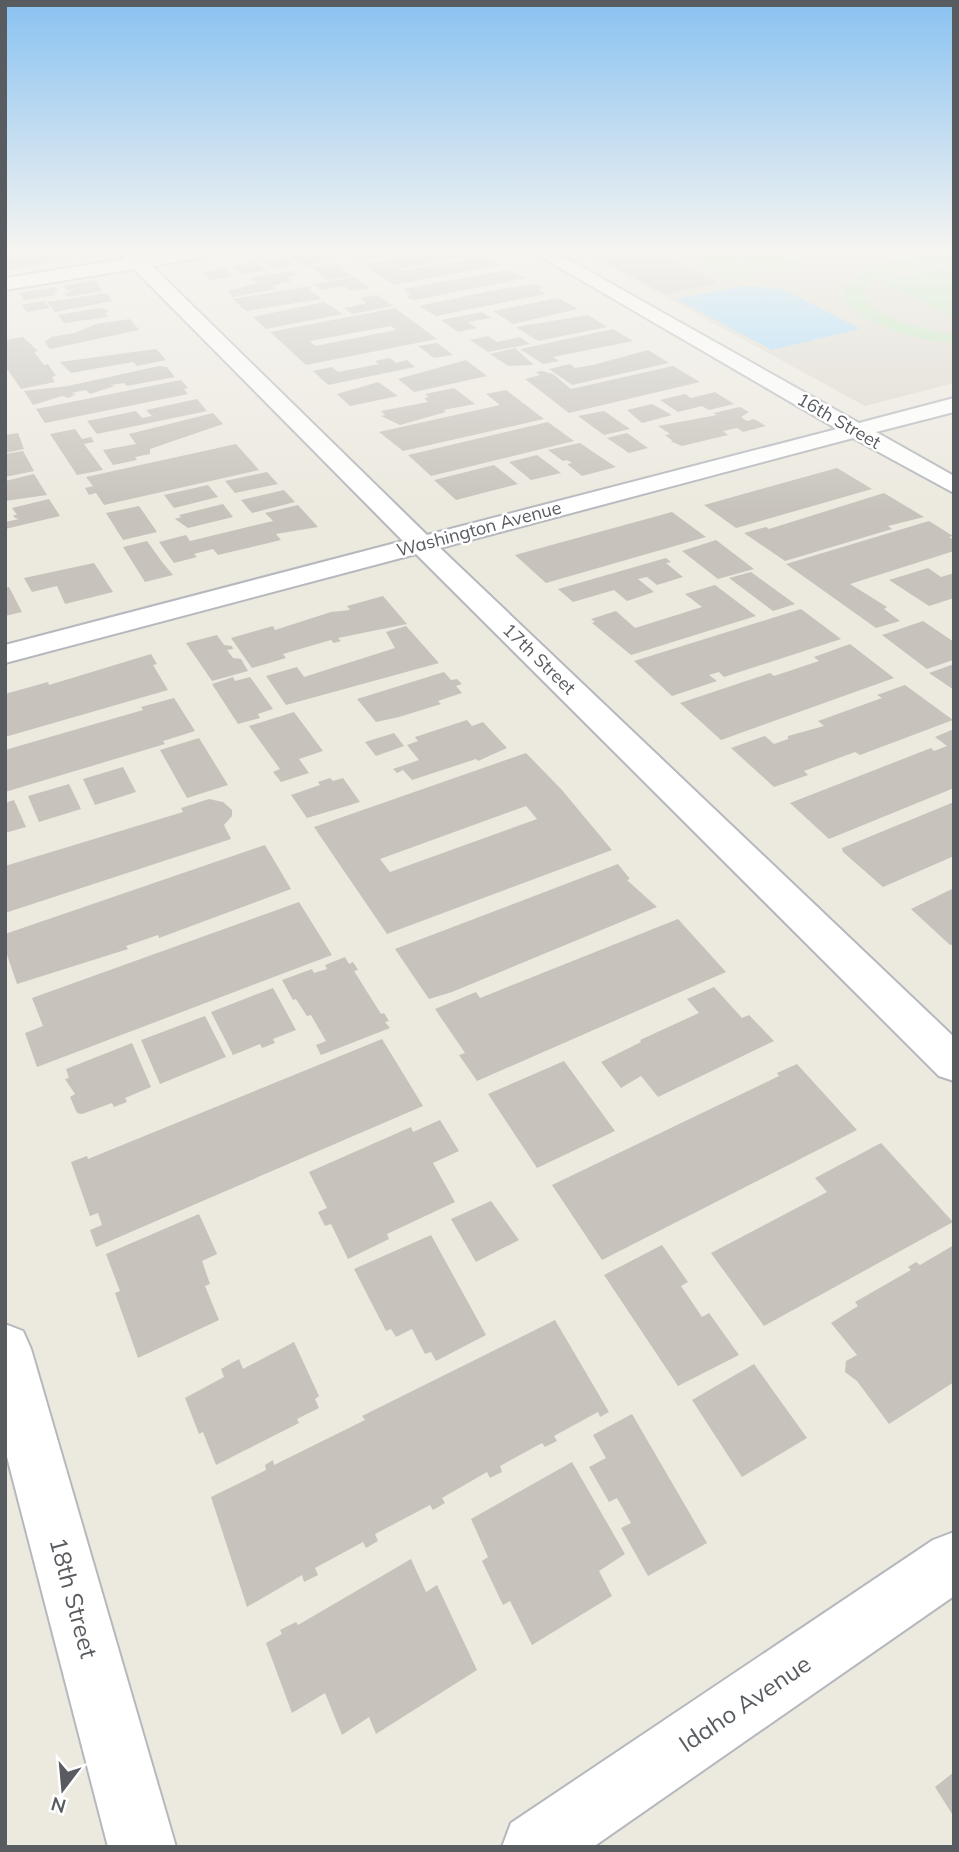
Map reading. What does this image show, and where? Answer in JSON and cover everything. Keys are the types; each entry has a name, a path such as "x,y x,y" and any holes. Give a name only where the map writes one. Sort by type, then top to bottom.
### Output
{"street":[{"name":"17th Street","path":"215,338 421,544 954,1064"},
{"name":"16th Street","path":"694,338 954,486"},
{"name":"Washington Avenue","path":"5,654 954,405"},
{"name":"18th Street","path":"5,1349 142,1847"},
{"name":"Idaho Avenue","path":"535,1847 954,1560"}],"shaded area":[{"path":"741,338 954,338 954,383 865,406"}],"green space":[{"path":"922,338 954,338 954,343"}],"water":[{"path":"750,338 820,338 772,350"}],"building":[{"path":"25,338 38,351 34,352 44,365 48,364 56,376 52,377 55,382 21,389 5,366 5,340"},
{"path":"49,338 100,338 50,349 45,342"},
{"path":"277,338 324,338 310,341 315,346 353,338 437,339 306,365"},
{"path":"492,338 497,342 522,338 530,344 488,352 470,340"},
{"path":"569,338 629,338 633,341 553,357 559,361 543,364 520,349"},
{"path":"437,343 453,355 434,358 418,346"},
{"path":"515,348 534,365 508,366 490,354"},
{"path":"156,349 166,360 137,366 133,362 71,373 60,362"},
{"path":"648,350 669,363 572,385 549,369 570,364 575,368 593,365"},
{"path":"390,358 396,363 407,360 415,367 328,385 313,371 332,367 338,372 379,364 375,361"},
{"path":"466,360 487,376 414,392 398,379"},
{"path":"159,366 167,367 175,377 127,386 124,383 110,385 115,386 90,394 86,390 71,393 76,394 69,398 62,396 33,405 24,391 68,386"},
{"path":"673,366 700,382 569,413 525,379 540,375 536,372 542,371 553,374 571,389"},
{"path":"181,380 188,388 184,389 188,394 45,423 36,409"},
{"path":"378,382 398,396 350,406 337,394"},
{"path":"454,388 475,404 443,410 446,412 400,425 381,416 385,415 381,411 428,402 424,398 429,397 425,394"},
{"path":"506,390 544,419 403,451 379,432 500,405 486,394"},
{"path":"715,392 734,404 709,410 702,406 678,412 660,400 685,394 691,398"},
{"path":"197,399 207,411 97,434 87,421 136,411 142,418 152,416 146,410"},
{"path":"652,404 672,415 642,423 627,410"},
{"path":"740,407 749,412 741,417 747,421 754,419 766,426 743,432 737,428 723,431 728,435 682,446 670,441 673,441 665,435 670,434 658,426 717,415 713,413"},
{"path":"604,411 630,429 604,435 578,416"},
{"path":"213,413 223,424 150,449 150,454 135,457 137,460 113,465 103,450 136,444 129,434"},
{"path":"548,422 574,441 431,476 408,455"},
{"path":"75,429 82,439 91,437 94,442 84,444 103,470 77,475 50,434"},
{"path":"18,433 24,449 5,453 5,435"},
{"path":"627,433 648,448 629,453 607,438"},
{"path":"580,443 616,467 582,476 567,464 572,463 563,461 548,450"},
{"path":"236,444 259,470 104,505 96,493 89,495 85,488 93,486 86,477"},
{"path":"23,451 34,471 5,477 5,454"},
{"path":"537,455 561,473 531,480 509,462"},
{"path":"494,465 518,484 456,500 434,480"},
{"path":"837,468 872,489 736,528 704,505"},
{"path":"267,472 278,484 235,493 225,481"},
{"path":"34,474 47,495 5,501 5,481"},
{"path":"208,485 218,497 174,508 164,495"},
{"path":"284,490 295,502 252,513 241,500"},
{"path":"884,493 924,517 888,526 892,529 785,561 744,533 766,527 769,529"},
{"path":"49,499 60,516 5,529 5,522 19,519 13,515 17,515 12,508"},
{"path":"223,504 233,517 188,528 175,519 181,517 179,515"},
{"path":"298,505 318,527 276,534 281,540 218,555 213,549 194,554 197,557 174,563 159,542 186,535 190,541 273,521 265,513"},
{"path":"139,506 157,532 123,540 106,513"},
{"path":"672,512 706,537 546,583 515,555"},
{"path":"929,521 953,536 949,537 954,540 954,551 850,584 887,607 884,609 900,621 876,628 786,564"},
{"path":"716,540 754,569 718,579 682,551"},
{"path":"147,541 173,575 145,582 123,547"},
{"path":"666,558 671,562 666,563 683,577 657,585 647,577 638,579 654,592 627,601 614,590 573,602 558,589"},
{"path":"94,563 113,592 65,604 57,586 32,592 24,578"},
{"path":"928,568 941,577 954,573 954,598 929,606 889,580"},
{"path":"751,572 795,604 773,611 729,578"},
{"path":"715,585 756,616 631,655 592,623 595,622 591,619 616,611 635,628 702,607 685,594"},
{"path":"9,587 22,612 5,616 5,588"},
{"path":"383,596 407,624 338,638 341,641 334,643 331,640 283,654 286,658 252,668 231,638 273,626 275,630 331,612 350,610 347,606"},
{"path":"801,609 841,639 724,677 719,672 709,675 717,681 672,696 634,661"},
{"path":"923,621 954,642 953,660 927,669 882,635"},
{"path":"406,626 439,663 286,705 266,676 297,667 304,677 395,648 386,632"},
{"path":"217,635 224,645 232,646 233,649 227,650 233,658 241,659 248,671 212,681 186,643"},
{"path":"850,644 894,678 721,740 680,703 770,673 774,676 819,661 814,657"},
{"path":"151,654 157,664 153,665 168,690 5,737 5,694 48,682 49,685"},
{"path":"954,664 954,690 929,673"},
{"path":"444,672 451,680 457,679 462,684 456,686 462,693 438,701 441,704 376,722 357,699"},
{"path":"233,677 235,681 250,677 273,709 258,714 260,718 238,724 212,684"},
{"path":"905,685 953,720 860,755 855,752 804,771 808,775 774,787 731,748 765,736 774,744 788,739 788,736 824,726 818,721 882,698 877,695"},
{"path":"174,698 195,731 163,741 165,744 5,792 5,750 143,710 141,707"},
{"path":"294,712 323,751 299,759 309,773 281,782 273,772 280,769 249,726"},
{"path":"467,720 472,726 483,722 507,748 478,761 476,759 412,780 403,770 397,773 393,769 419,760 407,745 418,741 415,737"},
{"path":"954,729 954,788 829,839 790,803 931,748 934,751 947,746 935,737"},
{"path":"394,733 404,746 376,756 365,742"},
{"path":"199,738 228,785 187,798 160,750"},
{"path":"526,753 561,789 612,850 387,934 314,827","holes":["526,806 537,819 390,872 380,859"]},
{"path":"123,767 136,792 95,805 83,779"},
{"path":"330,778 333,781 343,778 360,802 307,818 291,795 320,785 318,782"},
{"path":"69,784 81,809 39,822 28,796"},
{"path":"209,799 223,802 232,810 232,816 224,825 231,839 5,913 5,866 183,812 181,808"},
{"path":"14,800 26,827 5,833 5,803"},
{"path":"954,802 954,856 883,887 843,852 842,848"},
{"path":"265,845 291,889 159,938 158,935 126,946 128,949 17,984 5,949 5,934"},
{"path":"618,864 630,879 627,880 657,907 452,992 429,999 395,949"},
{"path":"954,888 954,944 950,945 911,909"},
{"path":"299,902 332,955 37,1067 25,1033 43,1026 32,998"},
{"path":"678,919 726,972 477,1081 459,1055 465,1053 435,1009 476,992 480,998"},
{"path":"345,957 349,964 353,962 358,970 354,971 381,1014 384,1013 389,1021 385,1022 390,1028 321,1055 316,1045 326,1041 311,1015 307,1016 296,999 293,1000 282,980 312,969 314,973 327,969 325,965"},
{"path":"714,987 742,1018 749,1015 774,1041 658,1097 641,1076 621,1088 601,1062 641,1042 640,1040 699,1013 687,999"},
{"path":"273,988 296,1030 273,1039 275,1043 262,1048 260,1044 233,1055 211,1012"},
{"path":"205,1016 226,1057 160,1084 141,1040"},
{"path":"382,1039 423,1106 96,1247 90,1230 102,1225 98,1213 90,1216 71,1162 87,1156 88,1159"},
{"path":"132,1043 151,1087 125,1098 127,1102 114,1107 112,1103 82,1114 77,1113 70,1097 75,1094 65,1079 69,1078 66,1069"},
{"path":"564,1061 615,1131 537,1168 488,1094"},
{"path":"797,1064 857,1130 602,1260 552,1185 779,1076 777,1073"},
{"path":"440,1120 459,1151 433,1163 455,1202 387,1234 389,1239 348,1259 331,1224 325,1226 318,1212 327,1208 309,1172 411,1127 413,1132"},
{"path":"881,1143 953,1222 764,1326 711,1253 827,1192 815,1178"},
{"path":"491,1201 519,1240 476,1262 451,1219"},
{"path":"199,1214 217,1254 202,1261 210,1284 205,1286 219,1320 138,1358 115,1293 120,1291 106,1254"},
{"path":"431,1235 486,1335 436,1361 431,1352 425,1354 412,1329 396,1337 391,1329 386,1331 354,1269"},
{"path":"662,1245 688,1282 681,1286 702,1317 709,1313 739,1355 678,1386 604,1275"},
{"path":"954,1245 954,1382 889,1424 857,1381 845,1372 846,1361 857,1355 831,1323 858,1306 855,1302 911,1270 908,1267 916,1262 920,1265"},
{"path":"555,1320 609,1412 600,1417 598,1412 554,1436 557,1441 545,1447 542,1443 500,1466 502,1472 490,1478 487,1472 442,1498 445,1503 433,1510 430,1505 375,1534 378,1541 366,1548 363,1542 315,1568 318,1575 304,1582 302,1575 247,1607 211,1497 266,1470 265,1465 273,1460 274,1465 365,1420 362,1416"},
{"path":"294,1342 319,1396 315,1399 319,1408 297,1419 299,1423 216,1465 203,1432 199,1434 185,1398 224,1377 221,1369 239,1359 243,1369"},
{"path":"754,1364 807,1438 742,1477 692,1400"},
{"path":"632,1414 707,1543 648,1576 621,1528 631,1523 617,1498 609,1502 589,1467 606,1458 593,1435"},
{"path":"572,1462 625,1554 599,1571 612,1596 532,1645 510,1601 503,1605 482,1561 488,1557 471,1519"},
{"path":"411,1559 426,1592 437,1585 477,1670 376,1734 369,1717 342,1735 325,1693 292,1713 266,1643 282,1634 280,1630 296,1622 298,1625"},
{"path":"954,1772 954,1817 935,1787"}]}
